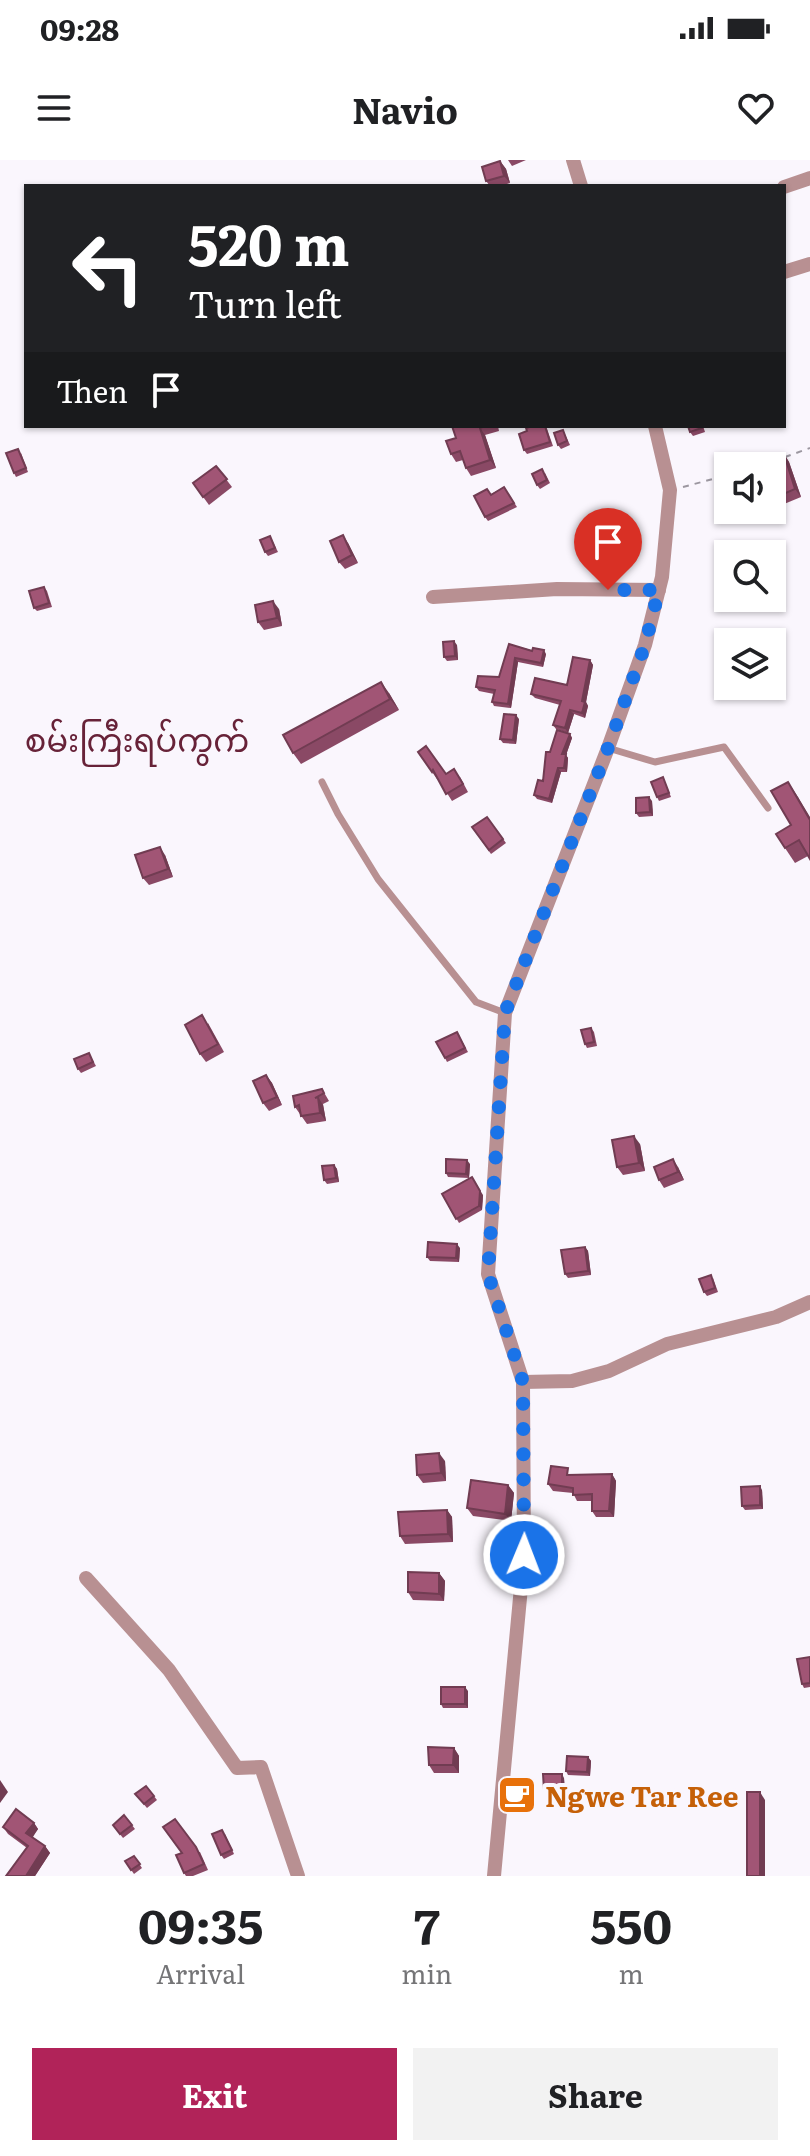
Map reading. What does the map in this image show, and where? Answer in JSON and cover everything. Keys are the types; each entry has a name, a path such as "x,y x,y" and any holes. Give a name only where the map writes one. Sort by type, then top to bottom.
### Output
{"street":[{"path":"573,160 580,184"},
{"path":"786,186 810,178"},
{"path":"786,271 810,264"},
{"path":"494,1876 524,1555 523,1382 488,1274 505,1013 645,645 659,590 670,490 655,428"},
{"path":"433,597 557,589 659,590"},
{"path":"523,1382 572,1381 609,1371 667,1344 776,1317 810,1302"},
{"path":"86,1578 169,1670 237,1768 261,1767 298,1876"}],"lane":[{"path":"608,748 655,762 724,747 768,808"},
{"path":"322,782 378,879 476,1002 505,1013"}],"path":[{"path":"786,456 810,448"},
{"path":"670,490 714,479"}],"building":[{"path":"500,161 504,176 486,181 482,167"},
{"path":"453,428 480,428 490,460 466,468 460,451 451,454 446,441 456,438"},
{"path":"526,428 546,428 550,442 524,450 519,434 527,431"},
{"path":"563,430 567,441 558,445 554,433"},
{"path":"18,449 26,468 14,473 6,453"},
{"path":"786,460 795,489 786,493"},
{"path":"216,466 227,479 203,497 193,483"},
{"path":"542,469 547,480 537,485 532,474"},
{"path":"504,487 514,503 485,517 474,496 487,489 491,495"},
{"path":"343,535 352,555 339,562 330,541"},
{"path":"270,536 275,548 265,552 260,540"},
{"path":"44,587 49,603 34,608 29,591"},
{"path":"273,601 277,618 258,622 255,605"},
{"path":"454,641 455,656 444,657 443,642"},
{"path":"509,644 532,651 533,648 544,650 541,663 515,658 508,704 492,702 495,690 476,687 478,676 499,677"},
{"path":"573,657 590,660 582,713 570,710 565,728 553,725 561,701 531,694 535,678 567,685"},
{"path":"381,682 390,699 293,753 283,735"},
{"path":"504,714 516,715 513,740 500,739"},
{"path":"557,730 570,734 562,754 566,754 564,768 558,768 549,799 534,795 538,780 543,781 546,752 550,752"},
{"path":"426,746 446,774 454,769 463,784 446,794 433,770 418,752"},
{"path":"663,777 669,793 657,797 651,782"},
{"path":"788,782 810,820 810,859 799,840 785,848 776,834 791,825 771,791"},
{"path":"649,797 650,812 636,813 636,798"},
{"path":"487,817 503,839 489,850 472,827"},
{"path":"160,847 168,869 143,878 135,855"},
{"path":"202,1015 218,1044 200,1054 185,1025"},
{"path":"591,1028 594,1042 585,1044 581,1030"},
{"path":"457,1032 465,1048 445,1058 436,1042"},
{"path":"89,1053 93,1062 78,1069 74,1059"},
{"path":"266,1075 277,1097 263,1103 253,1081"},
{"path":"322,1089 324,1093 315,1098 318,1097 320,1113 301,1116 293,1096"},
{"path":"634,1136 639,1163 617,1167 612,1140"},
{"path":"446,1159 467,1160 466,1174 446,1173"},
{"path":"673,1159 678,1172 659,1180 654,1167"},
{"path":"334,1165 336,1178 324,1180 322,1166"},
{"path":"472,1177 480,1191 479,1206 456,1219 442,1194"},
{"path":"428,1242 457,1244 456,1258 427,1257"},
{"path":"585,1247 588,1271 565,1274 561,1250"},
{"path":"711,1275 715,1288 704,1292 699,1279"},
{"path":"439,1453 441,1473 417,1475 416,1455"},
{"path":"551,1466 568,1468 567,1475 612,1474 609,1511 592,1511 592,1494 573,1495 573,1488 548,1484"},
{"path":"471,1480 508,1485 505,1514 467,1508"},
{"path":"760,1486 760,1505 742,1506 741,1487"},
{"path":"447,1510 448,1534 400,1536 398,1512"},
{"path":"408,1572 439,1573 439,1594 408,1592"},
{"path":"810,1657 810,1683 802,1684 797,1659"},
{"path":"441,1687 465,1687 465,1704 441,1704"},
{"path":"428,1747 454,1748 453,1765 429,1765"},
{"path":"567,1756 588,1757 587,1772 566,1771"},
{"path":"543,1774 562,1774 562,1790 544,1790"},
{"path":"146,1786 154,1796 144,1804 135,1794"},
{"path":"747,1792 760,1792 760,1876 747,1876"},
{"path":"16,1809 34,1823 26,1833 45,1846 26,1876 6,1876 28,1846 3,1827"},
{"path":"124,1815 132,1825 120,1834 113,1825"},
{"path":"175,1819 196,1847 204,1864 184,1873 176,1855 182,1853 163,1827"},
{"path":"222,1830 232,1850 221,1855 212,1834"},
{"path":"134,1856 140,1864 131,1870 125,1861"}],"place":[{"name":"Ngwe Tar Ree","path":"517,1795"}],"district":[{"name":"စမ်းကြီးရပ်ကွက်","path":"137,738"}],"route":[{"path":"524,1555 523,1382 488,1274 505,1013 608,748 645,645 659,590 608,590"}]}
